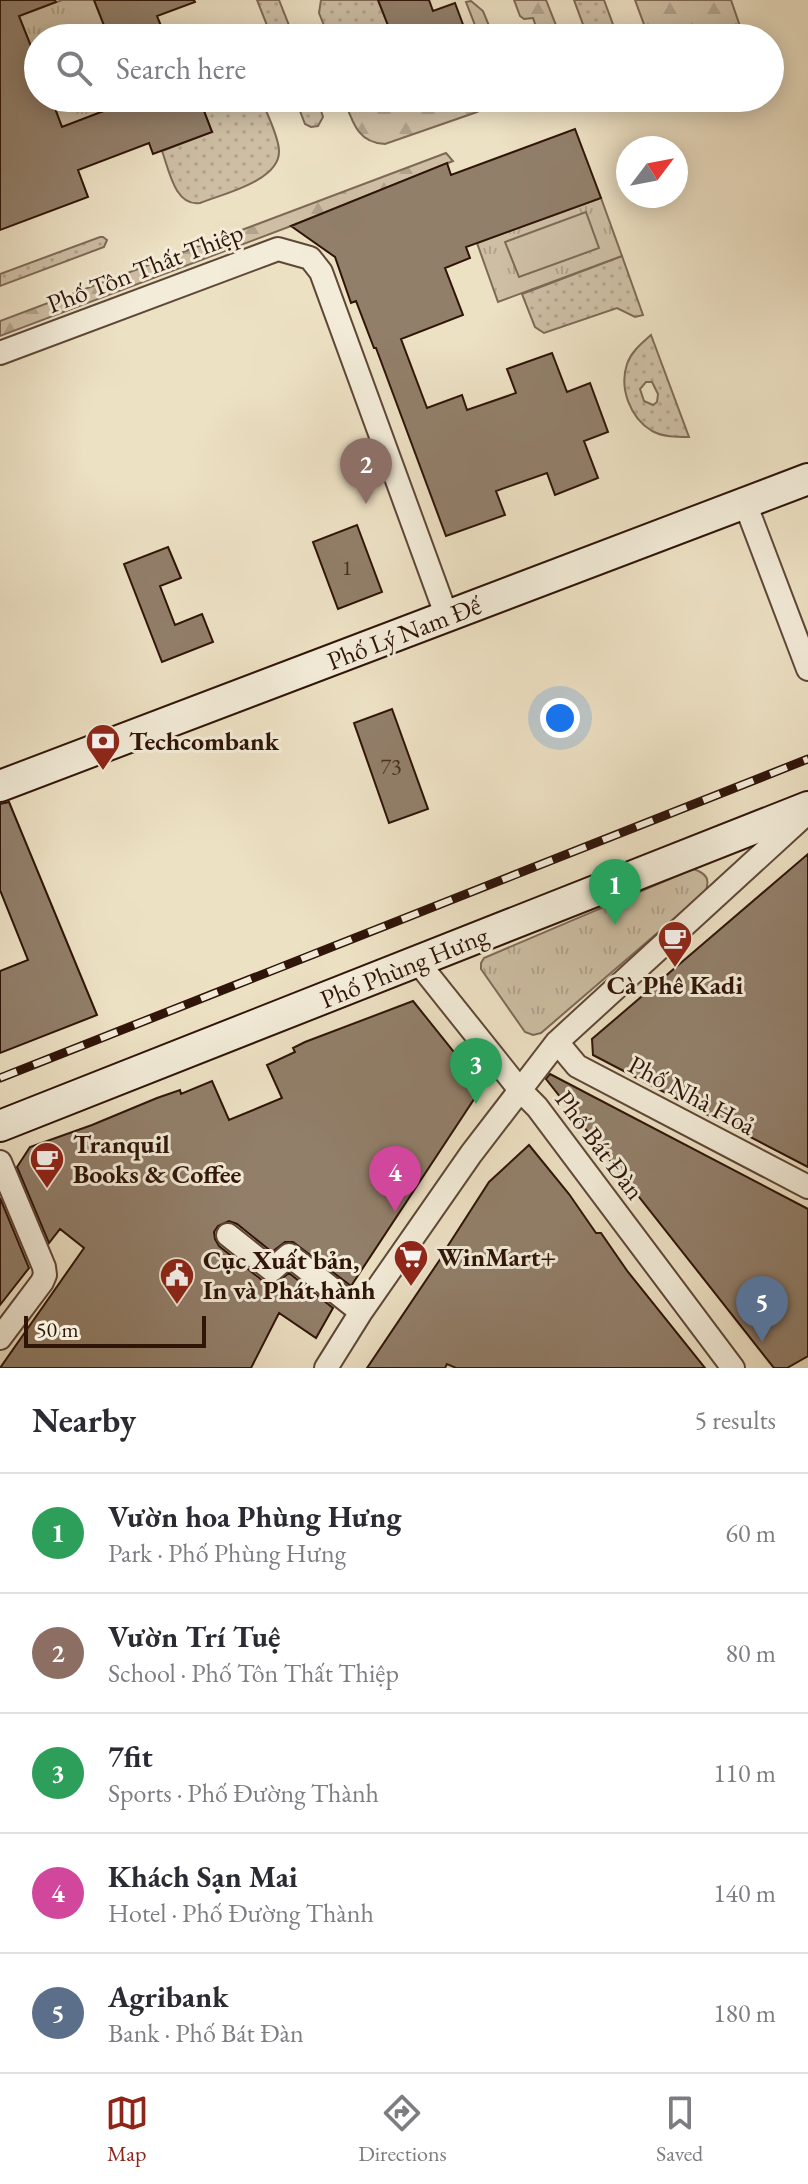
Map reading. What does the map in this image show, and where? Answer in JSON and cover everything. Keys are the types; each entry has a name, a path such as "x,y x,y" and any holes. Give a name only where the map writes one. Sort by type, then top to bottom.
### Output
{"street":[{"name":"Phố Tôn Thất Thiệp","path":"0,353 278,249 310,258 321,272 447,617"},
{"name":"Phố Lý Nam Đế","path":"0,786 808,479"},
{"path":"745,503 808,669"},
{"path":"326,1368 361,1312 471,1154 557,1042 808,810"},
{"name":"Phố Phùng Hưng","path":"0,1126 808,810"},
{"name":"Phố Bát Đàn","path":"417,961 537,1107 733,1368"},
{"name":"Phố Nhà Hoả","path":"557,1042 577,1066 808,1187"},
{"path":"0,1162 45,1275 0,1338"},
{"path":"228,1235 272,1270 289,1255 361,1312"}],"green space":[{"path":"62,0 94,0 103,24 24,24 24,29 19,16"},
{"path":"257,0 279,0 288,24 266,24"},
{"path":"321,0 378,0 388,24 323,24 319,13"},
{"path":"514,0 546,0 555,24 535,24 533,18 520,16"},
{"path":"574,0 604,0 613,24 583,24"},
{"path":"635,0 731,0 739,24 644,24"},
{"path":"471,1 483,11 488,24 475,24 466,2"},
{"path":"56,112 101,112 62,127"},
{"path":"204,112 267,112 278,145 277,161 270,171 248,185 200,203 191,203 174,186 162,151 212,132"},
{"path":"300,112 321,112 323,117 318,126 305,124"},
{"path":"349,112 477,112 385,144 369,140 354,125"},
{"path":"446,153 453,161 0,336 0,321"},
{"path":"601,198 622,256 498,302 477,243"},
{"path":"586,212 599,248 519,277 505,242"},
{"path":"100,237 107,240 104,247 0,286 0,274"},
{"path":"622,256 643,315 635,317 617,308 544,333 535,327 522,294"},
{"path":"651,335 689,437 665,436 652,431 638,418 628,402 624,383 627,364","holes":["646,382 652,382 658,394 657,402 653,405 644,401 640,389"]},
{"path":"693,869 706,877 705,892 541,1033 533,1035 525,1032 481,969 484,958"}],"building":[{"path":"0,0 55,0 19,16 24,29 24,112 56,112 62,127 101,112 204,112 212,132 153,154 149,143 78,170 88,197 0,230"},
{"path":"94,0 195,2 157,16 160,24 103,24"},
{"path":"378,0 429,0 433,11 455,3 463,24 387,24"},
{"path":"575,129 601,198 466,247 470,258 445,268 463,315 401,339 427,408 462,395 467,410 516,393 507,369 552,353 567,392 590,383 608,432 584,441 598,478 555,495 547,473 496,491 505,515 446,536 376,348 356,301 351,303 335,257 291,226 447,163 451,175"},
{"path":"357,525 382,592 338,609 313,542"},
{"path":"168,547 181,578 160,586 175,625 202,614 213,642 162,662 124,564"},
{"path":"392,709 428,809 389,823 354,723"},
{"path":"9,802 97,1015 0,1053 0,971 28,960 0,890 0,804"},
{"path":"808,854 808,1167 593,1055 592,1039"},
{"path":"413,1001 482,1087 351,1286 293,1242 285,1242 272,1252 229,1221 218,1226 214,1232 219,1246 263,1281 276,1283 289,1273 333,1308 316,1338 279,1313 251,1368 0,1368 84,1248 60,1229 49,1243 17,1167 30,1147 157,1098 180,1090 181,1094 212,1081 229,1120 282,1098 267,1065 295,1052 293,1048"},
{"path":"550,1074 808,1209 808,1356 787,1368 774,1368 546,1079"},
{"path":"529,1145 705,1368 456,1368 447,1364 445,1368 367,1368 489,1182"},
{"path":"0,1198 29,1268 0,1305"}],"railway":[{"path":"0,1078 808,759"}],"place":[{"name":"Vườn Trí Tuệ","path":"366,504"},
{"name":"Techcombank","path":"103,772"},
{"name":"Vườn hoa Phùng Hưng","path":"615,925"},
{"name":"Cà Phê Kadi","path":"675,969"},
{"name":"7fit","path":"476,1104"},
{"name":"Tranquil Books & Coffee","path":"47,1190"},
{"name":"Khách Sạn Mai","path":"395,1212"},
{"name":"WinMart+","path":"411,1288"},
{"name":"Cục Xuất bản, In và Phát hành","path":"177,1306"},
{"name":"Agribank","path":"762,1342"}]}
